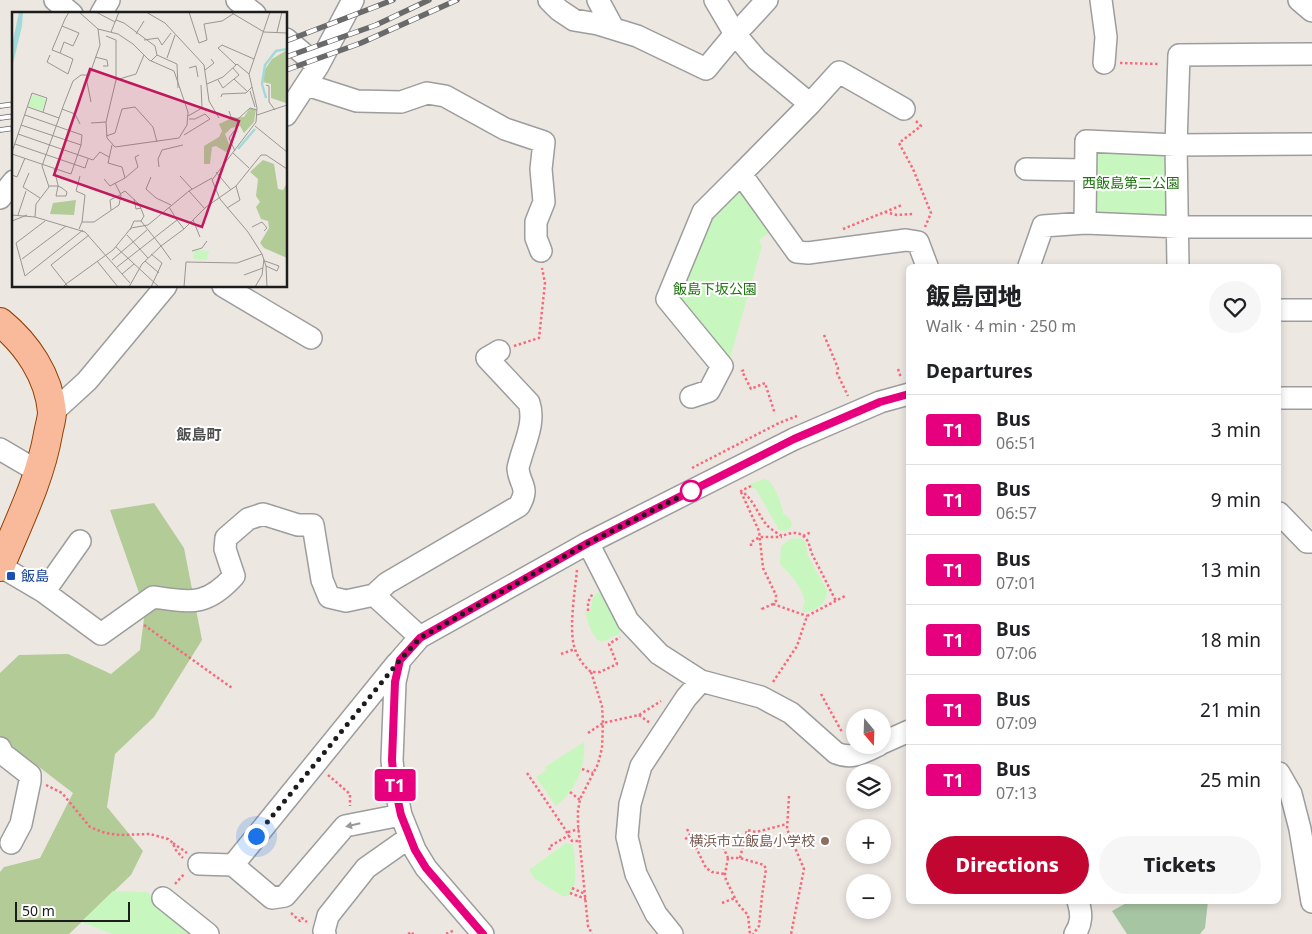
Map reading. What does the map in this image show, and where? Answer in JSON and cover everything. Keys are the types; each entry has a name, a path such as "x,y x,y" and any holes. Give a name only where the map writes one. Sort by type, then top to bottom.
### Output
{"main road":[{"path":"0,322 24,346 38,365 52,413 39,472 0,566"}],"street":[{"path":"55,0 70,12"},
{"path":"102,12 109,0"},
{"path":"237,0 252,12"},
{"path":"288,112 318,66 353,0"},
{"path":"549,0 559,10 574,20 613,28 637,36 706,69 734,32 744,25 767,0"},
{"path":"598,0 613,28"},
{"path":"715,0 734,32 757,60 810,104"},
{"path":"1101,0 1106,36 1104,63"},
{"path":"1299,0 1312,11"},
{"path":"288,41 318,66"},
{"path":"1178,264 1179,227 1176,145 1179,54 1312,54"},
{"path":"691,397 709,391 722,366 667,299 703,212 810,104 838,72 904,109"},
{"path":"306,85 357,101 402,102 427,93 445,96 505,129 544,142 541,169 544,202 536,222 536,238 541,251"},
{"path":"1084,223 1086,141 1176,145 1312,144"},
{"path":"1026,169 1085,170"},
{"path":"741,174 797,252 808,254 906,240 918,242 926,264"},
{"path":"0,198 12,183"},
{"path":"1030,264 1043,226 1084,223 1179,227 1312,227"},
{"path":"52,413 87,380 164,288"},
{"path":"226,288 311,338"},
{"path":"1281,310 1312,310"},
{"path":"0,566 44,592 101,634 153,597 192,602 210,597 226,585 234,576 225,549 226,538 248,519 263,514 298,525 313,525 322,580 329,597 346,601 374,595 387,583 519,506 524,498 525,489 518,468 531,423 532,411 529,404 487,358 499,351"},
{"path":"233,864 420,638 588,543 794,439 880,402 906,395"},
{"path":"1281,398 1312,398"},
{"path":"0,449 39,472"},
{"path":"1281,515 1307,542 1312,542"},
{"path":"44,592 80,541"},
{"path":"588,543 628,622 659,654 701,681 761,698 791,713 836,753 846,758 858,754"},
{"path":"374,595 420,638"},
{"path":"400,660 395,682 392,760 394,782 401,815 426,868 483,934"},
{"path":"672,934 656,914 636,874 627,837 630,804 641,766 686,698 701,681"},
{"path":"891,739 906,732"},
{"path":"0,748 3,754 30,775 21,824 10,843"},
{"path":"1281,776 1291,794 1300,829 1311,888"},
{"path":"192,862 233,864 272,898 285,896 345,826 401,815"},
{"path":"325,934 328,916 366,868 410,837"},
{"path":"162,898 208,934"},
{"path":"1079,904 1080,931"}],"path":[{"path":"1104,63 1161,64 1162,56"},
{"path":"900,143 931,213 918,242"},
{"path":"840,230 900,206 897,215"},
{"path":"885,212 897,215 913,214"},
{"path":"523,343 539,338 545,283 541,264 541,251"},
{"path":"824,335 838,368 837,373 848,397"},
{"path":"744,370 742,371 750,389 764,383 775,414"},
{"path":"740,491 751,486"},
{"path":"740,491 744,493 755,507 766,525 782,536"},
{"path":"740,491 759,530 763,568 776,595 776,601 762,609 763,611"},
{"path":"803,536 811,532"},
{"path":"751,546 751,542 760,537 782,536 791,533 800,534 810,544 811,552 836,601"},
{"path":"577,568 573,627 575,649 579,659 591,672 602,706 603,723 602,748 580,800 578,829 588,926 592,934"},
{"path":"588,611 589,598 597,589"},
{"path":"761,698 783,669 797,646 807,616 845,596"},
{"path":"773,604 807,616"},
{"path":"128,615 232,688"},
{"path":"591,672 600,672 617,664 609,644 626,635"},
{"path":"561,654 575,649"},
{"path":"821,694 853,756"},
{"path":"588,733 603,723 639,714 663,700"},
{"path":"639,714 646,720"},
{"path":"315,765 350,794 350,810"},
{"path":"582,769 593,773"},
{"path":"527,773 572,841 580,841"},
{"path":"30,781 48,785 62,793 90,827 105,833 120,835 150,834 168,839 192,862"},
{"path":"540,792 545,790"},
{"path":"570,792 580,800"},
{"path":"789,796 787,829 804,870 791,934"},
{"path":"740,858 747,830 756,832 787,824"},
{"path":"550,850 549,847 578,829"},
{"path":"686,829 706,868 712,872 725,874"},
{"path":"685,839 689,837"},
{"path":"723,847 728,858 725,874 735,898 748,915 751,934"},
{"path":"728,858 740,858 764,865 766,869 759,926 751,934"},
{"path":"572,888 585,894"},
{"path":"570,893 586,899"},
{"path":"722,903 735,898"},
{"path":"292,914 300,921 302,918"},
{"path":"408,934 412,932 413,934"}],"green space":[{"name":"西飯島第二公園","path":"1096,148 1166,149 1168,218 1092,216"},
{"name":"飯島下坂公園","path":"737,191 746,192 773,230 759,240 762,246 728,365 679,303 678,295 703,228"},
{"path":"764,479 773,486 781,503 783,514 789,517 791,521 791,527 786,531 779,530 756,489 752,488 750,484"},
{"path":"154,503 184,548 202,640 154,717 115,754 107,807 143,851 131,875 69,934 0,934 0,872 4,867 40,858 73,793 0,737 0,673 19,655 68,654 111,674 140,650 145,610 110,510"},
{"path":"792,538 805,541 808,556 827,590 823,603 807,612 802,612 805,601 801,590 780,564 781,546"},
{"path":"600,590 622,629 619,634 602,642 593,634 585,612 591,611 592,599"},
{"path":"584,742 583,760 578,777 569,793 556,806 536,777 547,770 545,767"},
{"path":"566,843 573,845 575,884 568,895 562,896 534,878 529,870"},
{"path":"113,891 147,892 199,934 112,934 81,922"},
{"path":"1125,904 1208,904 1205,928 1200,934 1127,934 1112,911"}],"railway":[{"path":"288,40 393,0"},
{"path":"288,56 376,25 429,0"},
{"path":"288,69 361,43 457,0"},
{"path":"0,106 12,104"},
{"path":"0,118 12,116"},
{"path":"0,130 12,128"}],"bus line":[{"name":"T1","path":"483,934 426,868 415,850 401,815 394,782 392,760 395,682 400,660 420,638 437,627 588,543 794,439 880,402 906,394"}],"place":[{"name":"飯島","path":"11,576"},
{"name":"横浜市立飯島小学校","path":"825,841"}],"district":[{"name":"飯島町","path":"199,435"}],"route":[{"path":"256,836 420,638 588,543 691,491"}]}
